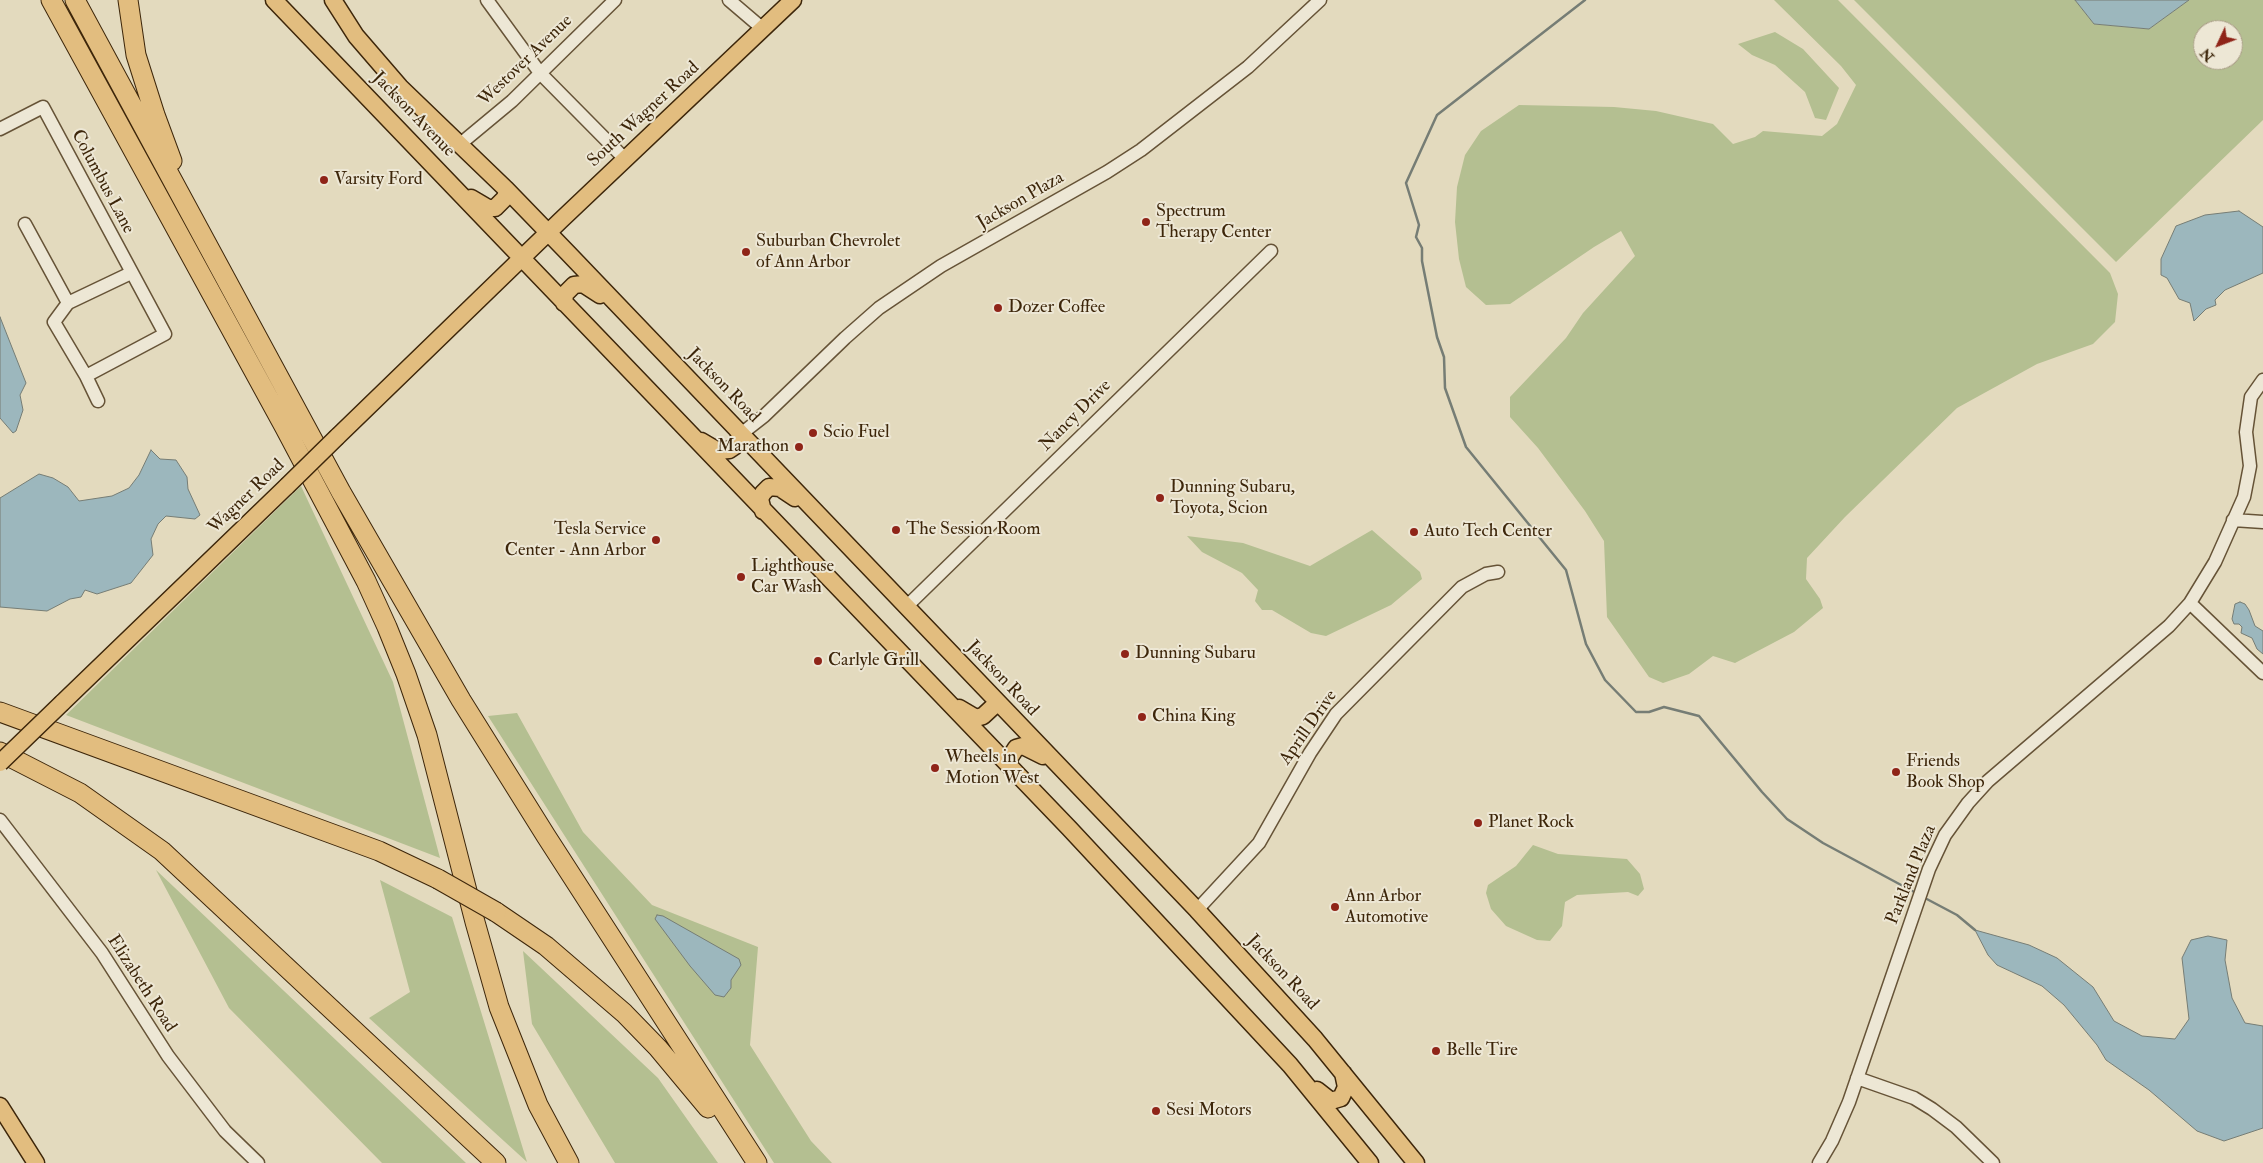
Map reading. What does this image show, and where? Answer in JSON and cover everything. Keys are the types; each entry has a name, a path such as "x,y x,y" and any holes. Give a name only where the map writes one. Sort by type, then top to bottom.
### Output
{"highway":[{"path":"51,0 308,471 366,581 387,628 406,674 427,735 499,1007 538,1104 569,1163"},
{"path":"75,0 341,492 461,700 546,836 758,1163"},
{"path":"128,0 136,55 154,115 203,239"},
{"path":"0,712 380,851 438,879 496,912 546,946 624,1013 693,1088 745,1163"},
{"path":"0,752 80,793 162,851 496,1163"}],"main road":[{"name":"Jackson Avenue","path":"333,0 374,58 549,233"},
{"name":"South Wagner Road","path":"522,259 793,0"},
{"name":"Jackson Avenue","path":"278,2 522,259"},
{"path":"451,184 488,208 495,208 500,204 507,190"},
{"name":"Jackson Road","path":"549,233 1059,768 1197,910 1344,1072 1416,1163"},
{"path":"522,259 1010,766 1290,1065 1370,1163"},
{"name":"Wagner Road","path":"0,763 522,259"},
{"path":"564,304 565,294 570,288 583,284 628,316"},
{"path":"683,428 706,446 718,451 729,450 735,446 740,434"},
{"path":"763,510 760,499 762,493 774,486 816,512"},
{"path":"943,698 976,718 983,716 997,703"},
{"path":"1010,766 1011,754 1016,748 1023,746 1035,751 1059,768"},
{"path":"1290,1065 1331,1101 1341,1098 1344,1094 1344,1072"},
{"path":"0,1106 36,1163"}],"street":[{"path":"487,0 540,72 625,159"},
{"name":"Westover Avenue","path":"459,145 512,101 616,0"},
{"path":"729,0 763,29"},
{"name":"Jackson Plaza","path":"740,434 764,416 879,308 934,271 1107,172 1141,150 1248,67 1320,0"},
{"name":"Columbus Lane","path":"0,129 43,107 131,273 166,334 86,376"},
{"path":"24,224 68,303"},
{"name":"Nancy Drive","path":"906,607 1271,251"},
{"path":"98,401 86,376 54,322 68,303 131,273"},
{"name":"Parkland Plaza","path":"1819,1163 1832,1141 1858,1078 1914,910 1945,835 1977,792 2169,626 2190,603 2215,562 2244,497 2250,466 2246,432 2251,397 2263,380"},
{"path":"2233,520 2263,522"},
{"name":"Aprill Drive","path":"1197,910 1259,843 1308,756 1336,714 1462,587 1486,574 1498,572"},
{"path":"2190,603 2263,673"},
{"name":"Elizabeth Road","path":"0,820 102,953 168,1056 226,1130 258,1163"},
{"path":"1858,1078 1914,1098 1932,1109 1956,1127 1993,1163"}],"green space":[{"path":"1774,0 1838,0 2110,273 2118,294 2115,322 2093,344 2037,364 1957,408 1845,517 1807,558 1806,579 1820,599 1823,608 1794,632 1735,663 1713,656 1689,674 1663,683 1649,677 1607,617 1604,541 1585,511 1538,448 1510,417 1510,397 1566,338 1583,313 1635,256 1621,231 1510,304 1486,305 1466,287 1459,259 1455,222 1457,187 1465,155 1481,131 1519,105 1614,107 1656,111 1713,124 1733,144 1755,137 1763,131 1822,136 1837,124 1856,85 1841,66"},
{"path":"1854,0 2075,0 2094,24 2149,29 2189,0 2263,0 2263,120 2116,262"},
{"path":"1775,32 1803,49 1839,88 1826,120 1815,118 1805,92 1775,65 1752,55 1738,44"},
{"path":"301,486 393,682 440,858 66,715"},
{"path":"1372,530 1420,572 1422,579 1391,605 1326,636 1311,633 1272,610 1262,610 1255,601 1258,590 1242,573 1202,552 1187,536 1243,543 1310,566"},
{"path":"517,713 583,832 652,905 758,947 750,1045 811,1141 832,1163 774,1163 488,716"},
{"path":"1533,845 1558,854 1627,859 1640,874 1644,889 1638,896 1628,892 1577,895 1565,902 1562,926 1550,941 1537,940 1506,926 1491,909 1486,893 1488,885 1516,866"},
{"path":"156,870 466,1163 382,1163 229,1008"},
{"path":"380,880 452,917 527,1162 369,1018 410,992"},
{"path":"523,951 658,1078 718,1163 615,1163 532,1024"}],"water":[{"path":"2075,0 2189,0 2149,29 2094,24"},
{"path":"2239,211 2263,227 2263,273 2225,290 2215,300 2216,305 2206,309 2194,321 2190,303 2179,299 2167,278 2161,275 2161,259 2176,226 2205,215"},
{"path":"0,317 26,383 20,395 23,410 16,431 13,433 0,418"},
{"path":"151,450 160,459 176,460 187,477 188,489 200,515 195,519 166,516 158,524 151,539 153,555 131,583 97,594 85,590 81,597 70,599 47,611 0,607 0,498 39,474 53,478 68,487 79,501 112,496 129,488 139,475"},
{"path":"2240,602 2245,604 2249,610 2255,626 2263,631 2263,654 2257,649 2252,638 2241,633 2242,627 2239,624 2234,624 2232,619 2235,604"},
{"path":"657,915 663,916 739,959 741,965 731,980 731,988 724,997 715,995 690,966 655,919"},
{"path":"1975,930 2029,945 2057,958 2093,987 2114,1021 2142,1036 2175,1039 2189,1019 2182,958 2191,940 2208,936 2227,940 2225,960 2232,998 2245,1023 2263,1026 2263,1128 2224,1141 2197,1131 2149,1090 2106,1060 2097,1045 2064,1005 2042,986 1997,965 1988,955"}],"waterway":[{"path":"1585,0 1437,115 1406,183 1419,225 1416,237 1422,248 1422,261 1437,337 1444,357 1445,388 1466,447 1566,570 1586,644 1605,680 1636,712 1649,712 1664,707 1699,716 1787,819 1823,843 1916,893"},
{"path":"1923,897 1957,915 1975,930"}],"place":[{"name":"Varsity Ford","path":"324,180"},
{"name":"Spectrum Therapy Center","path":"1146,222"},
{"name":"Suburban Chevrolet of Ann Arbor","path":"746,252"},
{"name":"Dozer Coffee","path":"998,308"},
{"name":"Scio Fuel","path":"813,433"},
{"name":"Marathon","path":"799,447"},
{"name":"Dunning Subaru, Toyota, Scion","path":"1160,498"},
{"name":"The Session Room","path":"896,530"},
{"name":"Auto Tech Center","path":"1414,532"},
{"name":"Tesla Service Center - Ann Arbor","path":"656,540"},
{"name":"Lighthouse Car Wash","path":"741,577"},
{"name":"Dunning Subaru","path":"1125,654"},
{"name":"Carlyle Grill","path":"818,661"},
{"name":"China King","path":"1142,717"},
{"name":"Wheels in Motion West","path":"935,768"},
{"name":"Friends Book Shop","path":"1896,772"},
{"name":"Planet Rock","path":"1478,823"},
{"name":"Ann Arbor Automotive","path":"1335,907"},
{"name":"Belle Tire","path":"1436,1051"},
{"name":"Sesi Motors","path":"1156,1111"}]}
